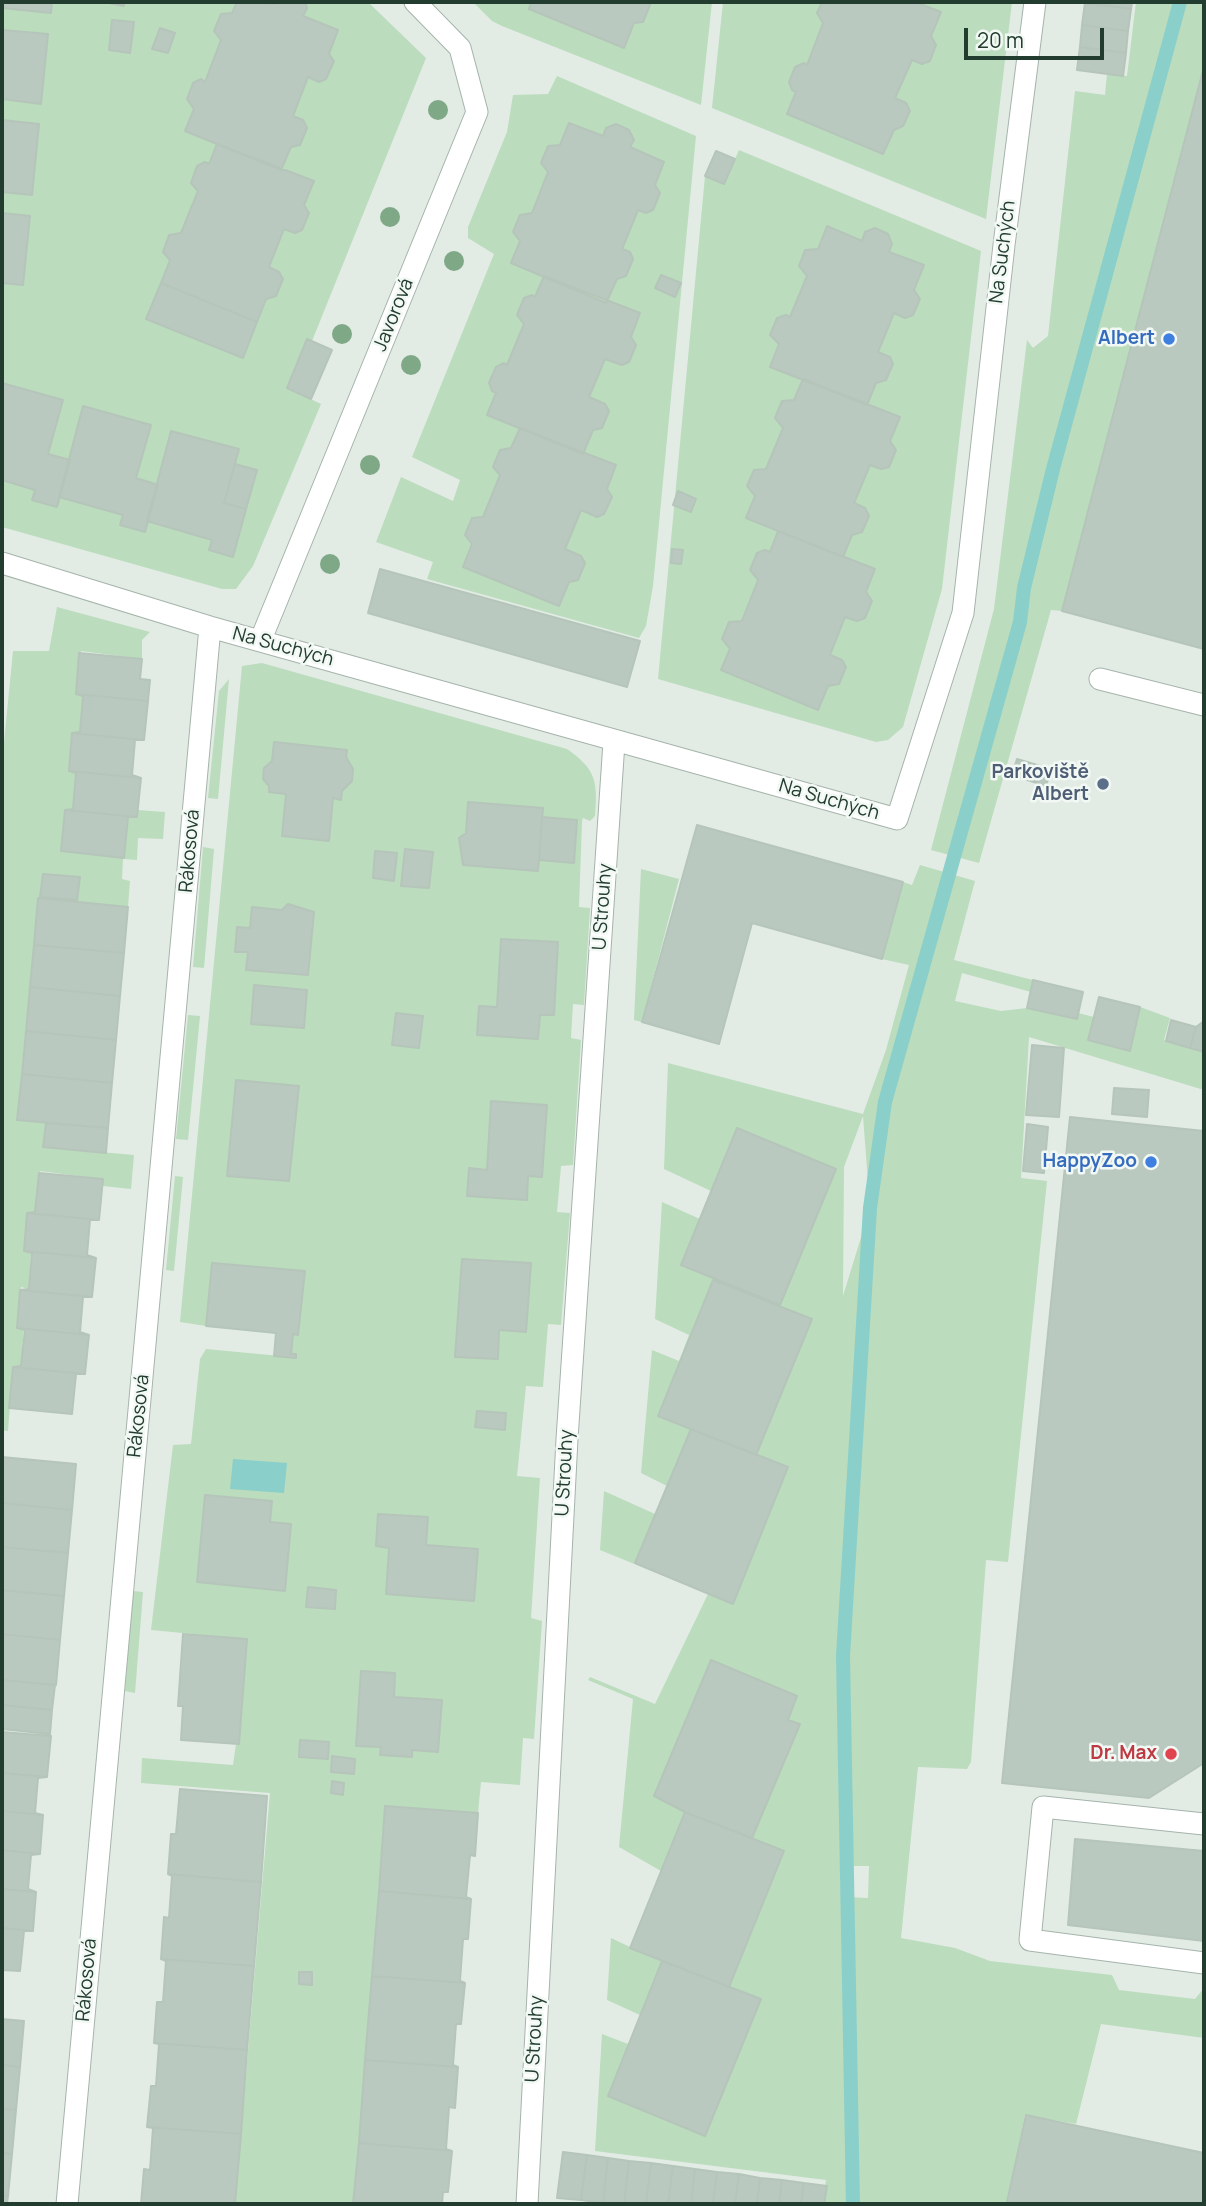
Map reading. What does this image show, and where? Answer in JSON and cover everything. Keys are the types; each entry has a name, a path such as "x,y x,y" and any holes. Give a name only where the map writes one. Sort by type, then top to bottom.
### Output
{"street":[{"name":"Javorová","path":"261,639 477,112 460,48 415,2"},
{"name":"Na Suchých","path":"2,563 209,627 261,639 614,742 897,819 963,613 1004,245 1035,2"},
{"name":"Rákosová","path":"66,2204 209,627"},
{"path":"1100,679 1204,705"},
{"name":"U Strouhy","path":"527,2204 568,1412 614,742"},
{"path":"1204,1824 1044,1807 1030,1940 1204,1963"}],"green space":[{"path":"2,2 368,2 426,58 312,341 307,340 287,388 321,404 253,566 236,589 222,589 2,527"},
{"path":"473,2 712,2 701,105 502,26 492,21"},
{"path":"723,2 1012,2 986,219 712,108"},
{"path":"1136,2 1204,2 1204,63 1062,611 1051,610 979,863 931,850 994,609 1027,340 1033,348 1048,336 1075,91 1105,95 1107,74 1127,76"},
{"path":"557,76 696,136 653,586 646,626 639,638 427,579 433,562 376,542 401,477 453,501 460,480 412,457 494,254 468,238 468,227 507,132 513,95 548,94"},
{"path":"739,150 981,251 942,589 903,727 888,740 876,742 658,679 705,176 724,184"},
{"path":"57,607 150,632 142,640 142,659 81,651 76,694 83,696 80,732 72,733 69,771 77,771 73,809 65,810 62,851 137,810 165,812 163,839 138,838 137,860 123,859 122,879 130,881 128,907 38,898 17,1120 46,1121 43,1147 134,1155 131,1189 103,1186 102,1179 40,1171 35,1212 27,1213 24,1251 31,1250 29,1289 21,1287 17,1325 24,1326 21,1366 13,1367 8,1431 2,1430 2,763 13,651 49,651"},
{"path":"262,663 567,749 589,770 596,794 595,816 590,821 583,818 582,821 579,907 590,908 584,1005 573,1004 571,1038 581,1040 573,1165 561,1166 557,1212 570,1213 561,1325 548,1324 543,1387 526,1386 517,1476 540,1478 531,1618 542,1621 534,1739 523,1738 520,1785 481,1782 478,1813 385,1806 354,2204 235,2204 270,1793 141,1783 142,1758 233,1765 241,1709 246,1639 151,1630 173,1445 191,1444 200,1359 206,1349 291,1357 293,1334 298,1334 304,1271 213,1263 206,1326 180,1322 242,666"},
{"path":"229,679 218,799 208,798 219,691"},
{"path":"203,847 214,849 204,968 193,967"},
{"path":"920,865 975,881 954,960 1033,980 1031,992 962,973 955,1001 1001,1011 1027,1008 1076,1019 1078,1013 1094,1017 1088,1040 1129,1051 1140,1007 1170,1018 1164,1040 1204,1052 1204,1090 1029,1037 1021,1178 1047,1181 1008,1562 986,1560 971,1762 967,1769 918,1767 901,1938 955,1948 990,1961 1112,1975 1119,1990 1195,1999 1204,1988 1204,2038 1101,2024 1076,2124 1025,2115 1007,2202 1015,2204 823,2204 826,2180 595,2151 602,2034 628,2044 640,2015 607,2000 611,1938 630,1947 661,1871 619,1847 633,1699 588,1680 590,1677 655,1704 708,1594 600,1550 604,1491 655,1514 667,1486 641,1473 652,1350 679,1361 689,1335 655,1319 662,1202 700,1219 711,1191 664,1169 668,1063 863,1114 886,1050 909,965 882,959 903,882 912,885","holes":["863,1116 870,1208 843,1296 844,1167","846,1866 869,1866 868,1898 847,1897"]},
{"path":"641,869 679,879 642,1022 634,1020"},
{"path":"188,1015 200,1016 188,1140 176,1139"},
{"path":"175,1176 183,1177 174,1271 166,1270"},
{"path":"133,1591 143,1592 135,1693 125,1691"}],"water":[{"path":"233,1459 287,1463 284,1493 230,1489"}],"building":[{"path":"2,2 52,2 51,13 2,8"},
{"path":"104,2 124,2 124,6"},
{"path":"237,2 305,2 307,8 303,16 338,30 329,54 334,61 326,79 319,82 308,77 293,116 303,120 307,128 300,145 291,147 281,170 185,131 194,109 187,99 193,83 201,79 205,82 221,40 214,31 221,14 232,13"},
{"path":"531,2 649,2 650,5 643,22 634,23 624,48 529,9"},
{"path":"822,2 915,2 941,12 931,36 936,45 930,61 922,64 912,60 895,98 906,103 910,111 903,126 894,130 883,154 787,114 796,92 792,90 789,82 795,67 804,63 807,65 823,23 817,13"},
{"path":"1085,2 1132,2 1131,9"},
{"path":"1085,3 1131,9 1128,31 1082,25"},
{"path":"112,20 134,22 130,53 109,50"},
{"path":"1082,25 1128,31 1126,53 1080,47"},
{"path":"160,28 175,33 168,53 152,49"},
{"path":"2,30 48,34 41,104 2,99"},
{"path":"1080,47 1126,53 1123,76 1077,70"},
{"name":"Albert","path":"1204,66 1204,649 1062,611"},
{"path":"2,120 39,124 32,195 2,192"},
{"path":"569,123 603,136 606,128 616,124 629,130 634,140 630,147 664,162 655,185 660,193 653,210 646,213 638,210 622,249 630,252 633,259 626,276 617,279 606,303 511,263 520,241 513,232 520,215 532,213 548,172 541,163 548,146 560,145"},
{"path":"217,144 314,181 304,205 309,213 302,230 295,233 284,229 269,267 279,272 283,279 276,296 266,299 257,322 161,283 170,260 163,252 169,235 181,233 198,191 191,183 197,166 205,162 209,164"},
{"path":"716,151 735,159 724,184 705,176"},
{"path":"2,213 30,216 23,285 2,283"},
{"path":"827,226 862,241 865,232 875,228 888,234 892,244 889,252 924,265 914,290 920,299 913,315 905,318 894,313 878,352 890,357 893,364 886,380 876,383 867,405 770,367 779,344 770,335 777,318 786,315 790,317 807,276 799,266 805,250 818,249"},
{"path":"661,275 681,283 675,297 655,288"},
{"path":"544,276 640,313 631,337 636,345 629,362 622,365 605,359 589,397 605,404 609,411 602,428 593,430 583,454 487,415 496,393 492,391 489,383 496,367 504,363 507,365 524,324 517,315 524,298 532,295 535,297"},
{"path":"161,283 257,322 243,358 146,319"},
{"path":"307,339 332,350 311,399 287,388"},
{"path":"803,379 900,417 890,441 896,450 889,467 881,469 870,465 854,503 865,508 869,516 862,532 852,535 843,557 746,518 755,496 747,486 754,470 766,469 783,428 775,418 782,401 794,400"},
{"path":"2,383 63,400 48,454 70,460 57,507 32,500 35,490 2,480"},
{"path":"83,406 151,425 136,478 158,485 145,532 120,525 123,515 59,497"},
{"path":"520,428 616,465 607,489 612,497 604,514 597,517 581,510 565,549 581,556 585,563 578,580 569,582 559,606 463,567 472,544 465,535 472,518 483,517 500,475 493,467 500,450 511,448"},
{"path":"171,431 239,449 224,503 246,509 233,557 209,550 212,540 147,521"},
{"path":"235,464 257,470 246,509 224,503"},
{"path":"678,491 696,499 691,512 673,505"},
{"path":"778,531 875,569 866,592 872,601 865,618 857,621 845,617 830,655 842,660 846,667 839,684 828,686 818,710 721,670 730,649 722,639 729,622 742,621 758,580 750,570 757,553 765,550 770,552"},
{"path":"672,549 683,550 681,564 671,563"},
{"path":"380,569 640,641 627,687 368,613"},
{"path":"79,653 142,659 140,679 150,680 148,701 76,694"},
{"path":"76,694 148,701 144,740 72,733 80,732 83,696"},
{"path":"72,733 144,740 135,740 132,775 141,778 69,771"},
{"path":"274,742 347,750 346,757 353,769 352,781 342,791 341,800 333,798 329,841 282,836 286,794 269,792 269,786 263,779 264,768 272,761"},
{"path":"1017,759 1051,769 1046,786 1012,775"},
{"path":"69,771 141,778 137,817 65,810 73,809 76,773"},
{"path":"468,802 543,808 538,871 463,865 459,838 466,833"},
{"path":"65,810 137,817 128,817 124,858 61,851"},
{"path":"542,817 577,820 574,863 539,860"},
{"path":"697,825 903,882 882,959 752,923 719,1044 642,1022"},
{"path":"405,849 433,852 429,888 401,886"},
{"path":"375,851 397,853 394,881 373,878"},
{"path":"43,874 80,877 77,900 40,897"},
{"path":"38,898 128,907 124,953 34,945"},
{"path":"288,904 314,912 308,975 246,970 248,952 235,952 237,927 250,928 252,907 282,910"},
{"path":"501,939 558,942 554,1015 540,1015 538,1039 477,1035 479,1006 497,1007"},
{"path":"34,945 124,953 120,996 30,987"},
{"path":"1033,980 1083,992 1077,1019 1027,1008"},
{"path":"254,985 307,990 304,1028 251,1024"},
{"path":"30,987 120,996 116,1040 26,1031"},
{"path":"1099,997 1140,1007 1130,1051 1088,1040"},
{"path":"396,1013 423,1016 419,1048 392,1045"},
{"path":"1171,1020 1196,1027 1190,1048 1166,1041"},
{"path":"1204,1021 1204,1052 1190,1048 1196,1027"},
{"path":"26,1031 116,1040 112,1083 22,1074"},
{"path":"1032,1045 1064,1048 1059,1117 1026,1115"},
{"path":"22,1074 112,1083 108,1128 17,1120"},
{"path":"236,1080 299,1086 289,1181 227,1176"},
{"path":"1114,1088 1149,1090 1147,1117 1112,1114"},
{"path":"491,1101 547,1105 542,1177 528,1176 527,1200 467,1196 469,1168 487,1170"},
{"path":"1070,1117 1204,1131 1204,1763 1149,1798 1002,1783"},
{"path":"46,1123 108,1128 106,1153 43,1147"},
{"path":"1027,1124 1048,1127 1044,1173 1023,1171"},
{"path":"737,1128 836,1169 780,1305 681,1265"},
{"path":"39,1173 103,1179 99,1220 27,1213 35,1212"},
{"path":"27,1213 99,1220 90,1220 87,1255 96,1258 24,1251"},
{"path":"24,1251 96,1258 92,1297 20,1290 29,1289 32,1253"},
{"path":"462,1259 531,1263 526,1332 499,1330 498,1359 455,1357"},
{"path":"212,1263 305,1271 298,1335 293,1334 291,1354 296,1354 296,1358 274,1356 276,1333 206,1326"},
{"path":"713,1280 812,1319 756,1455 658,1416"},
{"path":"20,1290 92,1297 83,1297 80,1332 89,1335 17,1328"},
{"path":"17,1328 89,1335 85,1374 13,1367 21,1366 25,1330"},
{"path":"13,1367 85,1374 76,1374 72,1414 9,1408"},
{"path":"477,1411 506,1413 505,1430 475,1427"},
{"path":"691,1429 788,1467 733,1604 635,1563"},
{"path":"2,1457 76,1464 72,1510 2,1503"},
{"path":"205,1495 272,1501 270,1522 291,1524 285,1591 197,1582"},
{"path":"2,1503 72,1510 68,1553 2,1547"},
{"path":"378,1514 428,1517 426,1545 478,1549 474,1601 386,1594 389,1548 376,1546"},
{"path":"2,1547 68,1553 64,1596 2,1590"},
{"path":"308,1587 336,1590 335,1609 306,1607"},
{"path":"2,1590 64,1596 60,1640 2,1634"},
{"path":"2,1634 60,1640 56,1685 2,1680"},
{"path":"183,1634 247,1639 239,1744 181,1740 183,1706 178,1706"},
{"path":"711,1660 797,1696 788,1720 800,1724 752,1838 685,1812 654,1796"},
{"path":"361,1671 395,1673 394,1697 442,1700 438,1752 412,1750 412,1757 380,1755 381,1747 356,1746"},
{"path":"3,1680 55,1685 52,1710 2,1705"},
{"path":"2,1705 52,1710 50,1734 2,1729"},
{"path":"2,1732 51,1736 47,1777 2,1773"},
{"path":"300,1740 329,1742 328,1759 299,1757"},
{"path":"332,1756 355,1759 354,1774 331,1772"},
{"path":"2,1773 47,1777 38,1778 35,1813 43,1815 2,1811"},
{"path":"332,1781 344,1783 343,1795 331,1793"},
{"path":"180,1789 267,1796 261,1882 168,1874 171,1834 176,1834"},
{"path":"385,1806 478,1813 475,1856 470,1855 466,1897 471,1899 379,1891"},
{"path":"2,1811 43,1815 40,1854 2,1850"},
{"path":"685,1812 784,1851 729,1987 630,1948"},
{"path":"1075,1839 1204,1851 1204,1941 1068,1925"},
{"path":"2,1850 40,1854 31,1855 28,1889 36,1892 2,1889"},
{"path":"168,1874 261,1882 254,1966 161,1959 164,1917 169,1918 172,1876"},
{"path":"2,1889 36,1892 33,1931 2,1928"},
{"path":"379,1891 471,1899 468,1939 463,1939 460,1981 465,1983 372,1976"},
{"path":"2,1928 33,1931 24,1931 20,1971 2,1970"},
{"path":"161,1959 254,1966 247,2050 154,2043 157,2002 163,2002 166,1961"},
{"path":"662,1961 761,1999 705,2136 608,2096"},
{"path":"299,1972 312,1972 312,1985 299,1984"},
{"path":"372,1976 465,1983 461,2024 456,2024 453,2065 458,2067 365,2060"},
{"path":"2,2019 24,2021 20,2067 2,2065"},
{"path":"154,2043 247,2050 241,2134 147,2127 151,2086 156,2086 159,2044"},
{"path":"365,2060 458,2067 455,2108 449,2107 446,2149 452,2151 359,2143"},
{"path":"2,2065 20,2067 16,2110 2,2109"},
{"path":"2,2109 16,2110 12,2154 2,2153"},
{"path":"1026,2115 1204,2153 1204,2204 1007,2202"},
{"path":"147,2127 241,2134 235,2204 141,2204 144,2169 150,2170 153,2128"},
{"path":"359,2143 452,2151 448,2192 443,2192 442,2204 353,2204"},
{"path":"563,2152 587,2155 581,2200 557,2198"},
{"path":"2,2153 12,2154 8,2196 2,2196"},
{"path":"587,2155 608,2158 603,2203 581,2200"},
{"path":"608,2158 629,2161 624,2204 603,2203"},
{"path":"629,2161 651,2163 646,2204 624,2204"},
{"path":"651,2163 673,2166 668,2204 646,2204"},
{"path":"673,2166 695,2169 691,2204 668,2204"},
{"path":"695,2169 717,2172 713,2204 691,2204"},
{"path":"717,2172 739,2174 735,2204 713,2204"},
{"path":"739,2174 760,2178 757,2204 735,2204"},
{"path":"760,2178 782,2180 779,2204 757,2204"},
{"path":"782,2180 804,2183 801,2204 779,2204"},
{"path":"804,2183 827,2186 824,2204 801,2204"},
{"path":"2,2196 8,2196 7,2204 2,2204"}],"waterway":[{"path":"853,2204 843,1656 870,1208 885,1102 1020,622 1024,588 1053,469 1180,2"}],"place":[{"name":"Albert","path":"1169,339"},
{"name":"Parkoviště Albert","path":"1103,784"},
{"name":"HappyZoo","path":"1151,1162"},
{"name":"Dr. Max","path":"1171,1754"}]}
